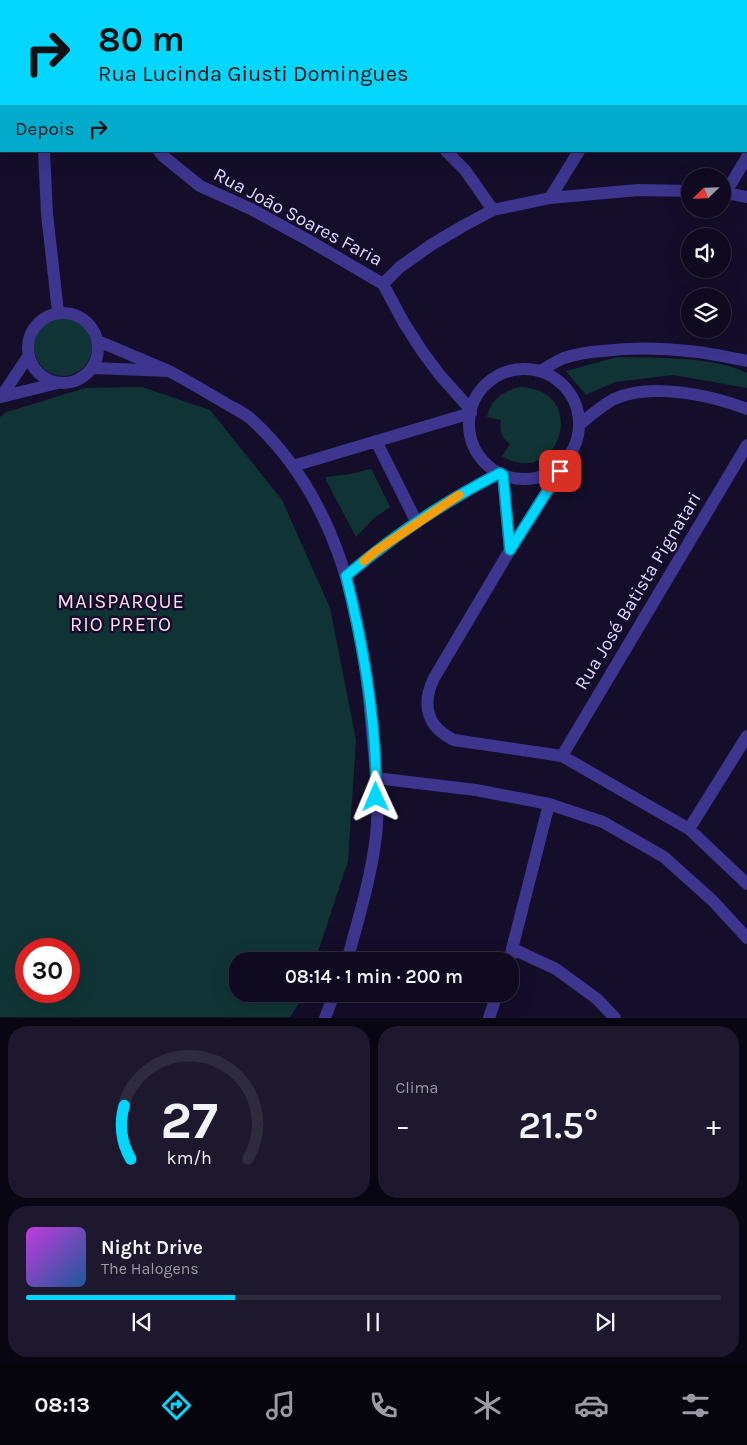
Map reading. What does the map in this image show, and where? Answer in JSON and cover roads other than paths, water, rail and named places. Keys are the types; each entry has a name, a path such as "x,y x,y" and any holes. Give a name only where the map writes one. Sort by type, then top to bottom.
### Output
{"street":[{"path":"44,152 47,214 58,312"},
{"name":"Rua João Soares Faria","path":"160,152 200,186 251,209 383,284 422,351 471,412"},
{"path":"447,152 465,170 494,210"},
{"path":"550,198 578,152"},
{"path":"731,182 747,158"},
{"path":"383,284 400,267 431,245 494,210 550,198 638,190 681,191"},
{"path":"731,194 747,197"},
{"path":"0,398 58,383 68,383 77,380 92,368 99,350 98,341 90,325 76,314 58,312 40,320 30,336 28,345 29,355 34,368 44,378 58,383"},
{"path":"98,341 169,371 200,387 249,417 286,456 306,484 328,524 346,576 360,630 369,687 376,778 376,836 367,884 349,952"},
{"path":"540,372 563,358 616,349 681,350 723,355 747,361"},
{"path":"0,398 29,355"},
{"path":"92,368 169,371"},
{"path":"570,455 554,470 535,478 525,479 502,474 490,467 475,448 471,437 470,425 471,412 477,396 484,386 504,373 528,369 540,372 558,382 572,398 578,411 579,425 575,446 570,455 510,550 430,688 427,698 431,719 437,728 454,740 562,756 689,830 747,884"},
{"path":"579,425 614,400 633,393 675,392 736,404 747,409"},
{"path":"460,398 477,396"},
{"path":"293,466 471,412"},
{"path":"376,441 417,523"},
{"name":"Rua José Batista Pignatari","path":"562,756 747,445"},
{"path":"346,576 376,551 464,492 502,474"},
{"path":"502,474 510,550"},
{"path":"689,830 747,736"},
{"path":"376,778 476,790 549,804 603,822 664,857 713,901 747,938"},
{"path":"512,952 549,804"},
{"path":"513,949 556,969 597,999 615,1018"},
{"path":"325,1018 331,1002"},
{"path":"489,1018 494,1002"}],"district":[{"name":"MAISPARQUE RIO PRETO","path":"121,612"}]}
